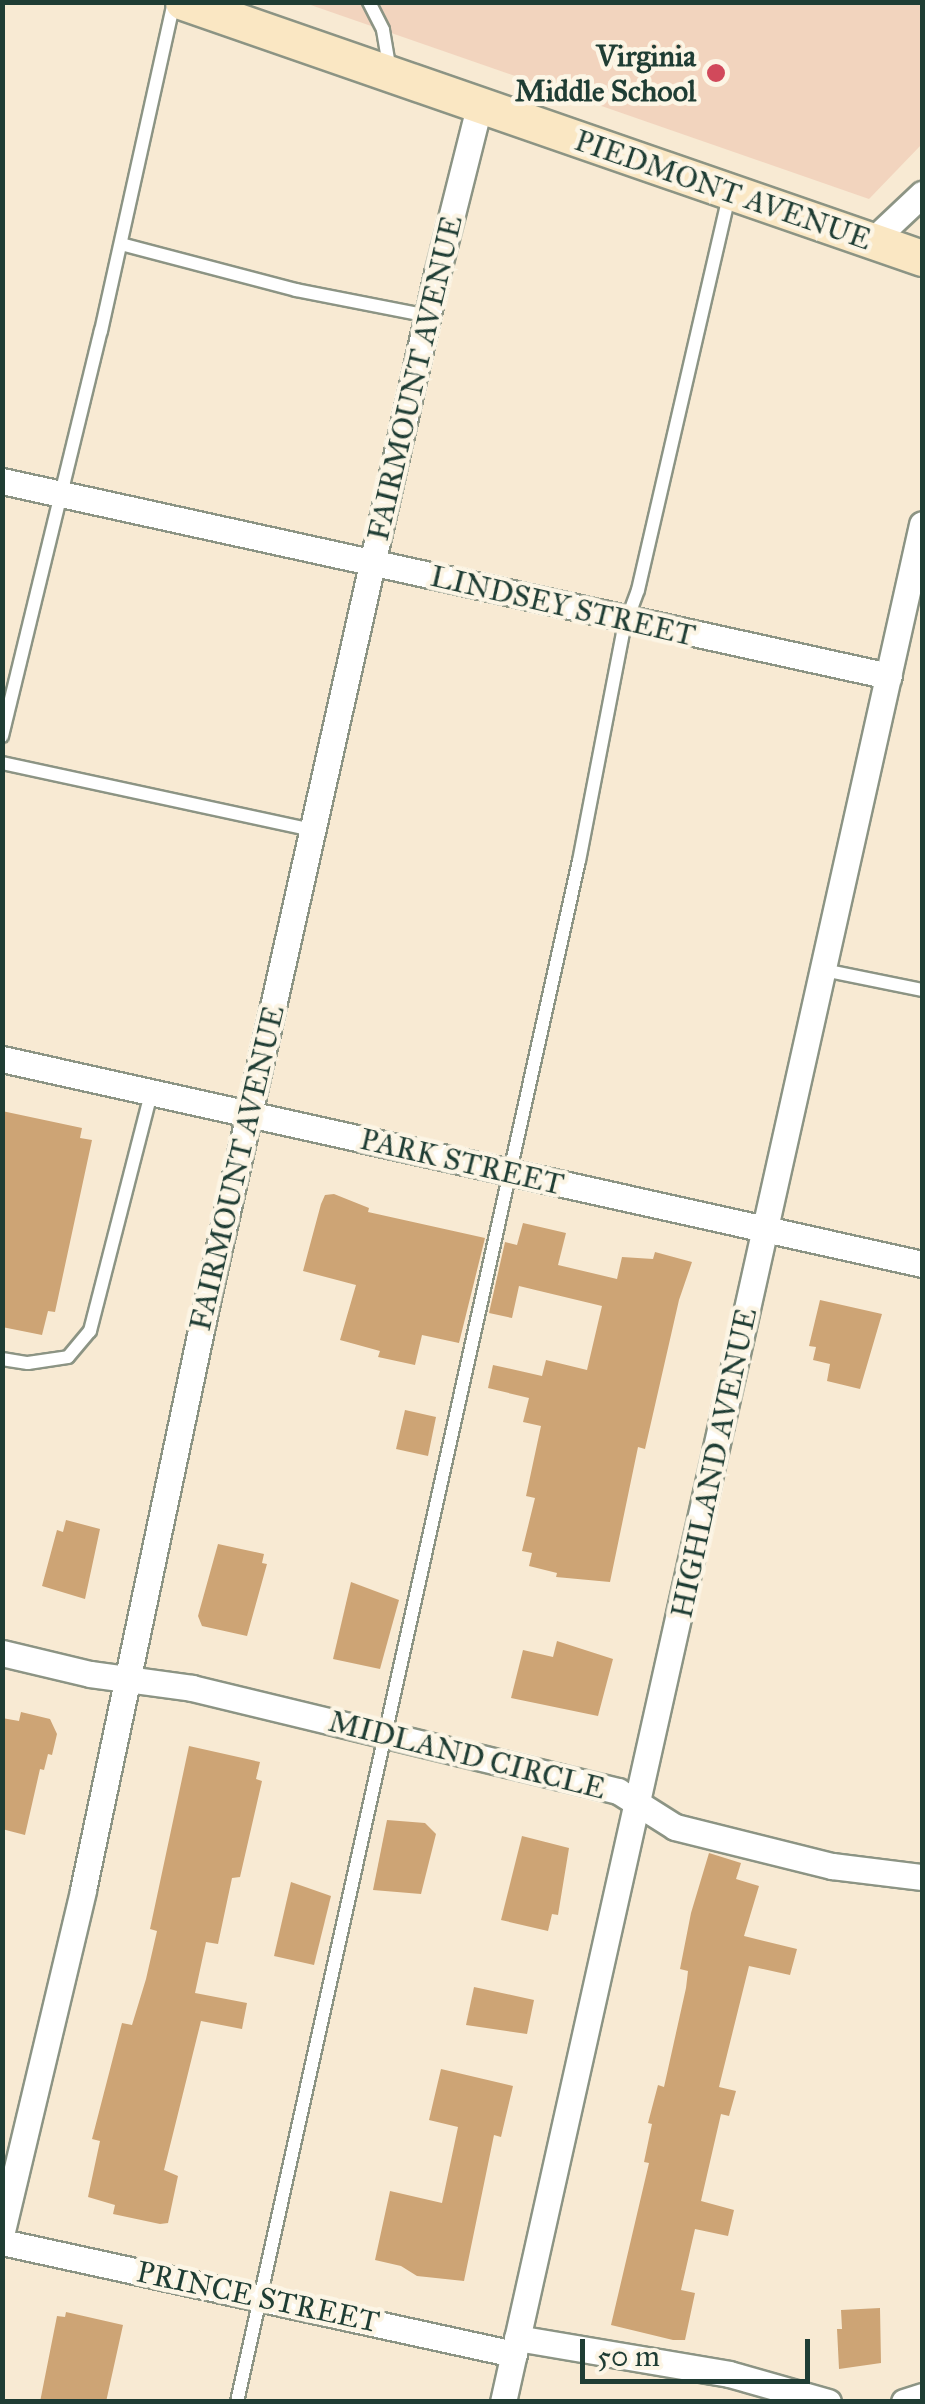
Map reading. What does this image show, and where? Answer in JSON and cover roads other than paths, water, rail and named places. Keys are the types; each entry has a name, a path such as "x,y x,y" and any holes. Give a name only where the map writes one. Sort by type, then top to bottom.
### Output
{"street":[{"name":"PIEDMONT AVENUE","path":"184,2 922,258"},
{"name":"FAIRMOUNT AVENUE","path":"2,2231 129,1677 248,1114 479,106"},
{"path":"872,241 922,194"},
{"name":"LINDSEY STREET","path":"2,482 889,676"},
{"name":"HIGHLAND AVENUE","path":"503,2402 889,676 917,575 922,524"},
{"name":"PARK STREET","path":"2,1060 922,1264"},
{"name":"MIDLAND CIRCLE","path":"2,1653 90,1674 129,1677 618,1791 675,1827 832,1866 922,1877"},
{"name":"PRINCE STREET","path":"2,2242 515,2346"},
{"path":"515,2346 729,2374 828,2402"},
{"path":"904,2402 922,2396"}],"lane":[{"path":"2,736 121,244 174,2"},
{"path":"369,2 383,30 391,76"},
{"path":"237,2402 579,861 626,619 638,590 730,192"},
{"path":"121,244 296,290 428,316"},
{"path":"2,763 312,830"},
{"path":"824,970 922,990"},
{"path":"2,1359 28,1363 68,1357 90,1331 151,1093"}],"place":[{"name":"Virginia Middle School","path":"716,73"}]}
